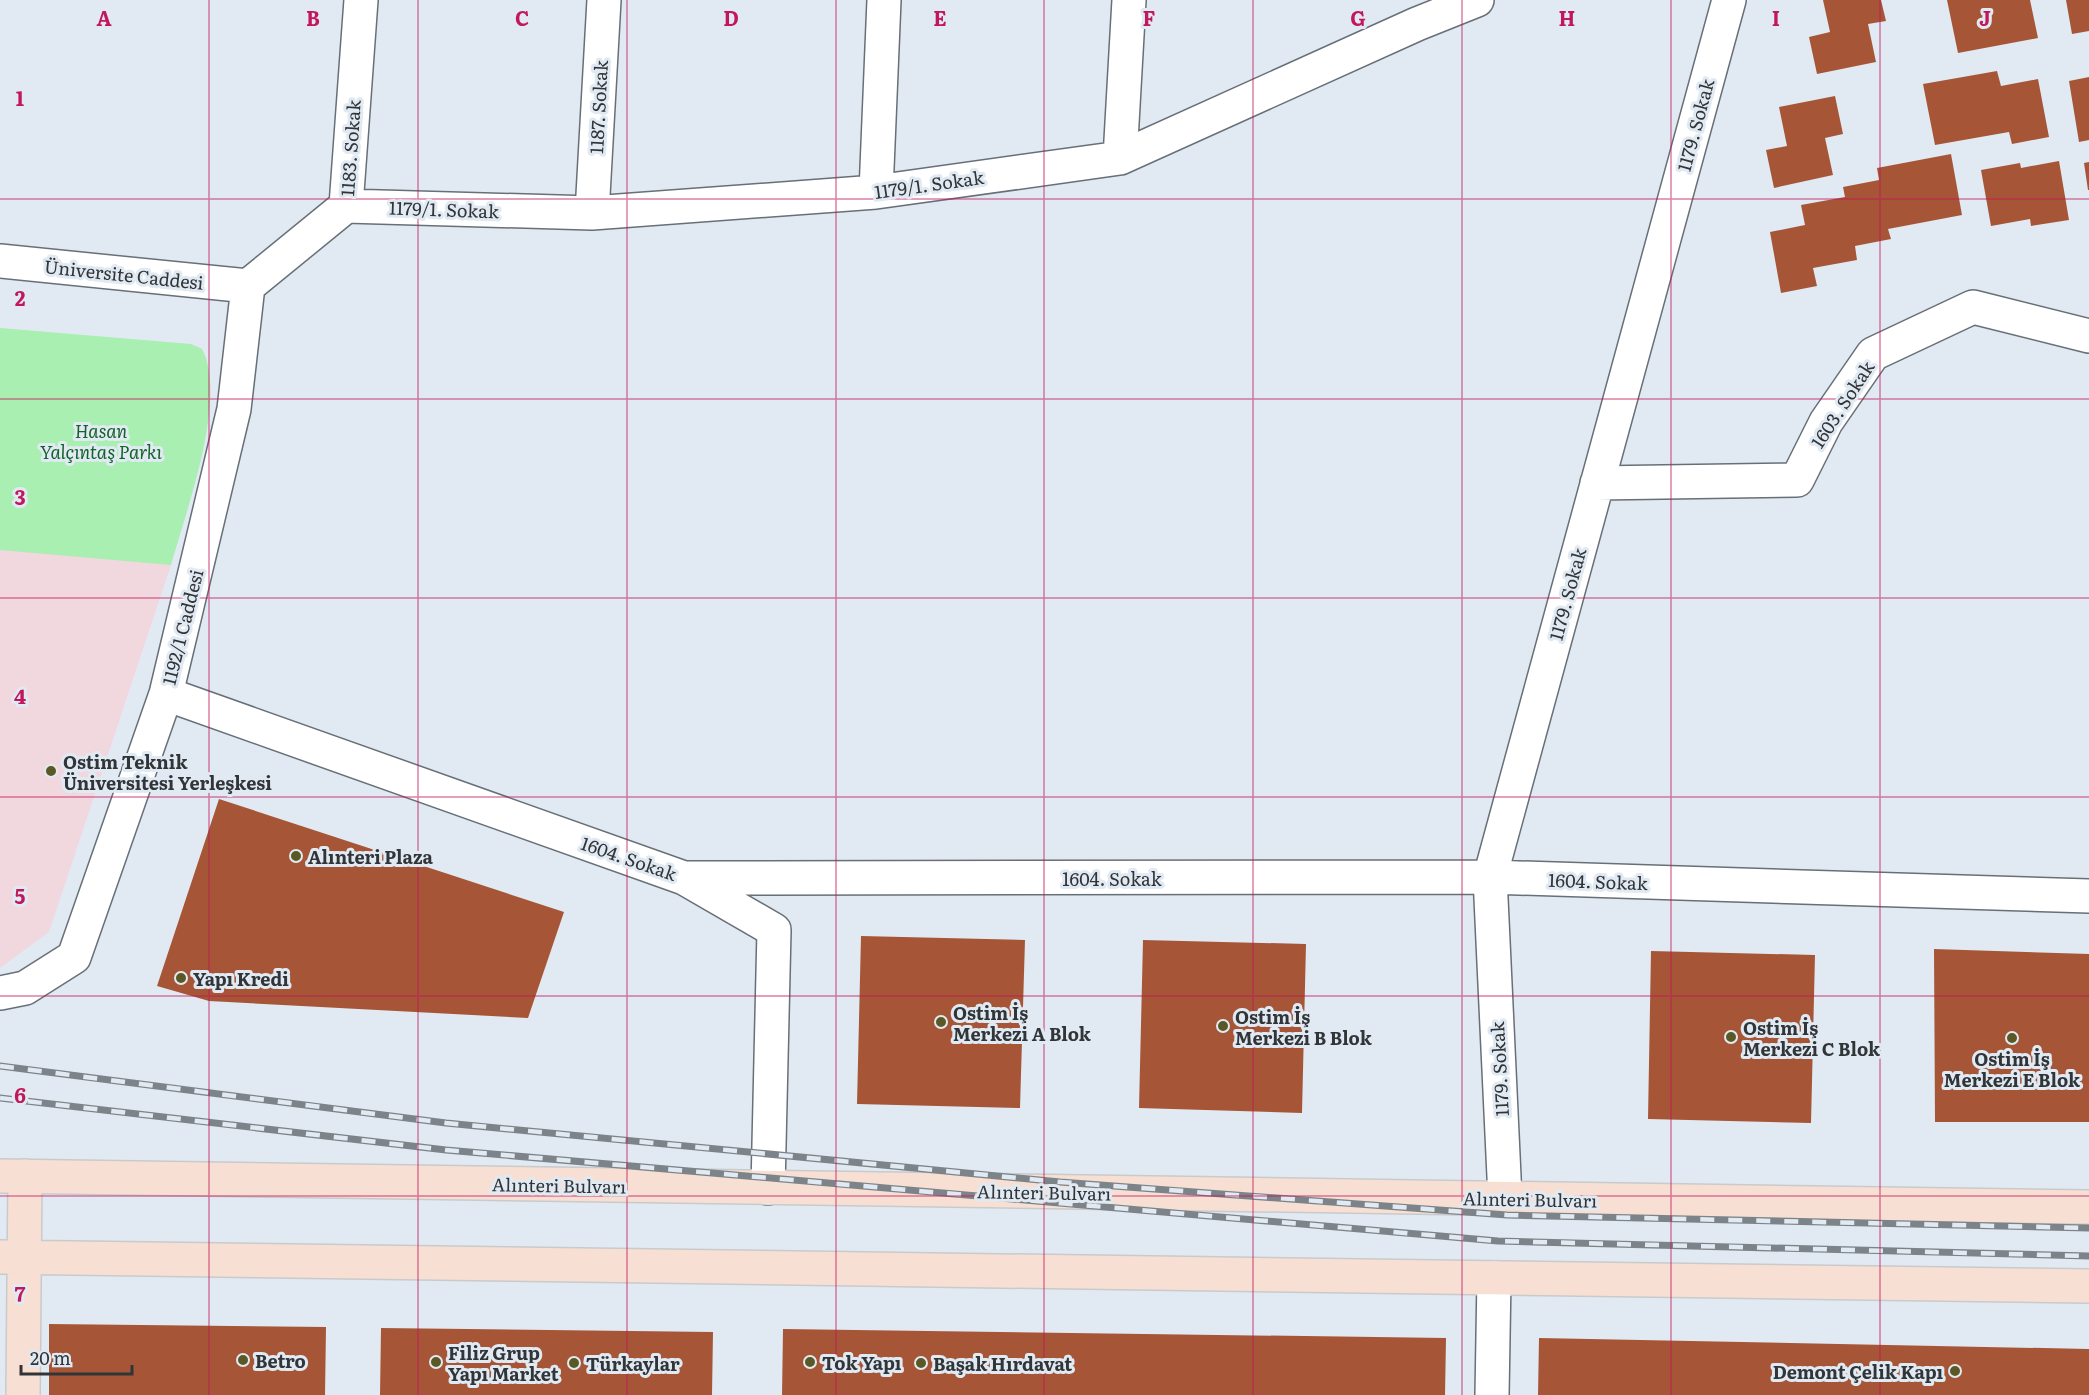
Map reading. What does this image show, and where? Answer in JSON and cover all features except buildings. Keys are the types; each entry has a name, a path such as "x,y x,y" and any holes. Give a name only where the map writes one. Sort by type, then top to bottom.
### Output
{"main road":[{"name":"Alınteri Bulvarı","path":"13,1176 2089,1207"},
{"path":"13,1176 12,1257 23,1395"},
{"path":"12,1257 2089,1286"}],"street":[{"name":"1183. Sokak","path":"248,286 346,206 361,0"},
{"name":"1187. Sokak","path":"592,213 604,0"},
{"path":"876,192 884,0"},
{"path":"1120,158 1129,0"},
{"name":"1179/1. Sokak","path":"346,206 592,213 876,192 1120,158 1417,12 1477,0"},
{"name":"1179. Sokak","path":"1505,1198 1490,878 1729,0"},
{"name":"Üniversite Caddesi","path":"0,261 248,286"},
{"name":"1192/1 Caddesi","path":"0,993 25,988 74,957 166,694 234,409 248,286"},
{"name":"1603. Sokak","path":"1597,483 1797,480 1826,422 1873,354 1973,307 2089,336"},
{"name":"1604. Sokak","path":"166,694 684,878 1490,878 2089,897"},
{"path":"684,878 774,930 768,1188"},
{"path":"1492,1395 1494,1278"}],"shaded area":[{"name":"Ostim Teknik Üniversitesi Yerleşkesi","path":"0,328 197,346 202,349 206,357 211,388 200,463 171,565 49,932 0,968"}],"green space":[{"name":"Hasan Yalçıntaş Parkı","path":"0,328 191,344 202,349 209,370 208,425 202,456 171,565 0,550"}],"railway":[{"path":"0,1066 446,1123 1060,1182 1507,1215 2089,1228"},
{"path":"0,1098 446,1150 1498,1241 2089,1256"}],"place":[{"name":"Ostim Teknik Üniversitesi Yerleşkesi","path":"51,771"},
{"name":"Alınteri Plaza","path":"296,856"},
{"name":"Yapı Kredi","path":"181,978"},
{"name":"Ostim İş Merkezi A Blok","path":"941,1022"},
{"name":"Ostim İş Merkezi B Blok","path":"1223,1026"},
{"name":"Ostim İş Merkezi C Blok","path":"1731,1037"},
{"name":"Ostim İş Merkezi E Blok","path":"2012,1038"},
{"name":"Betro","path":"243,1360"},
{"name":"Filiz Grup Yapı Market","path":"436,1362"},
{"name":"Tok Yapı","path":"810,1362"},
{"name":"Türkaylar","path":"574,1363"},
{"name":"Başak Hırdavat","path":"921,1363"},
{"name":"Demont Çelik Kapı","path":"1955,1371"}]}
